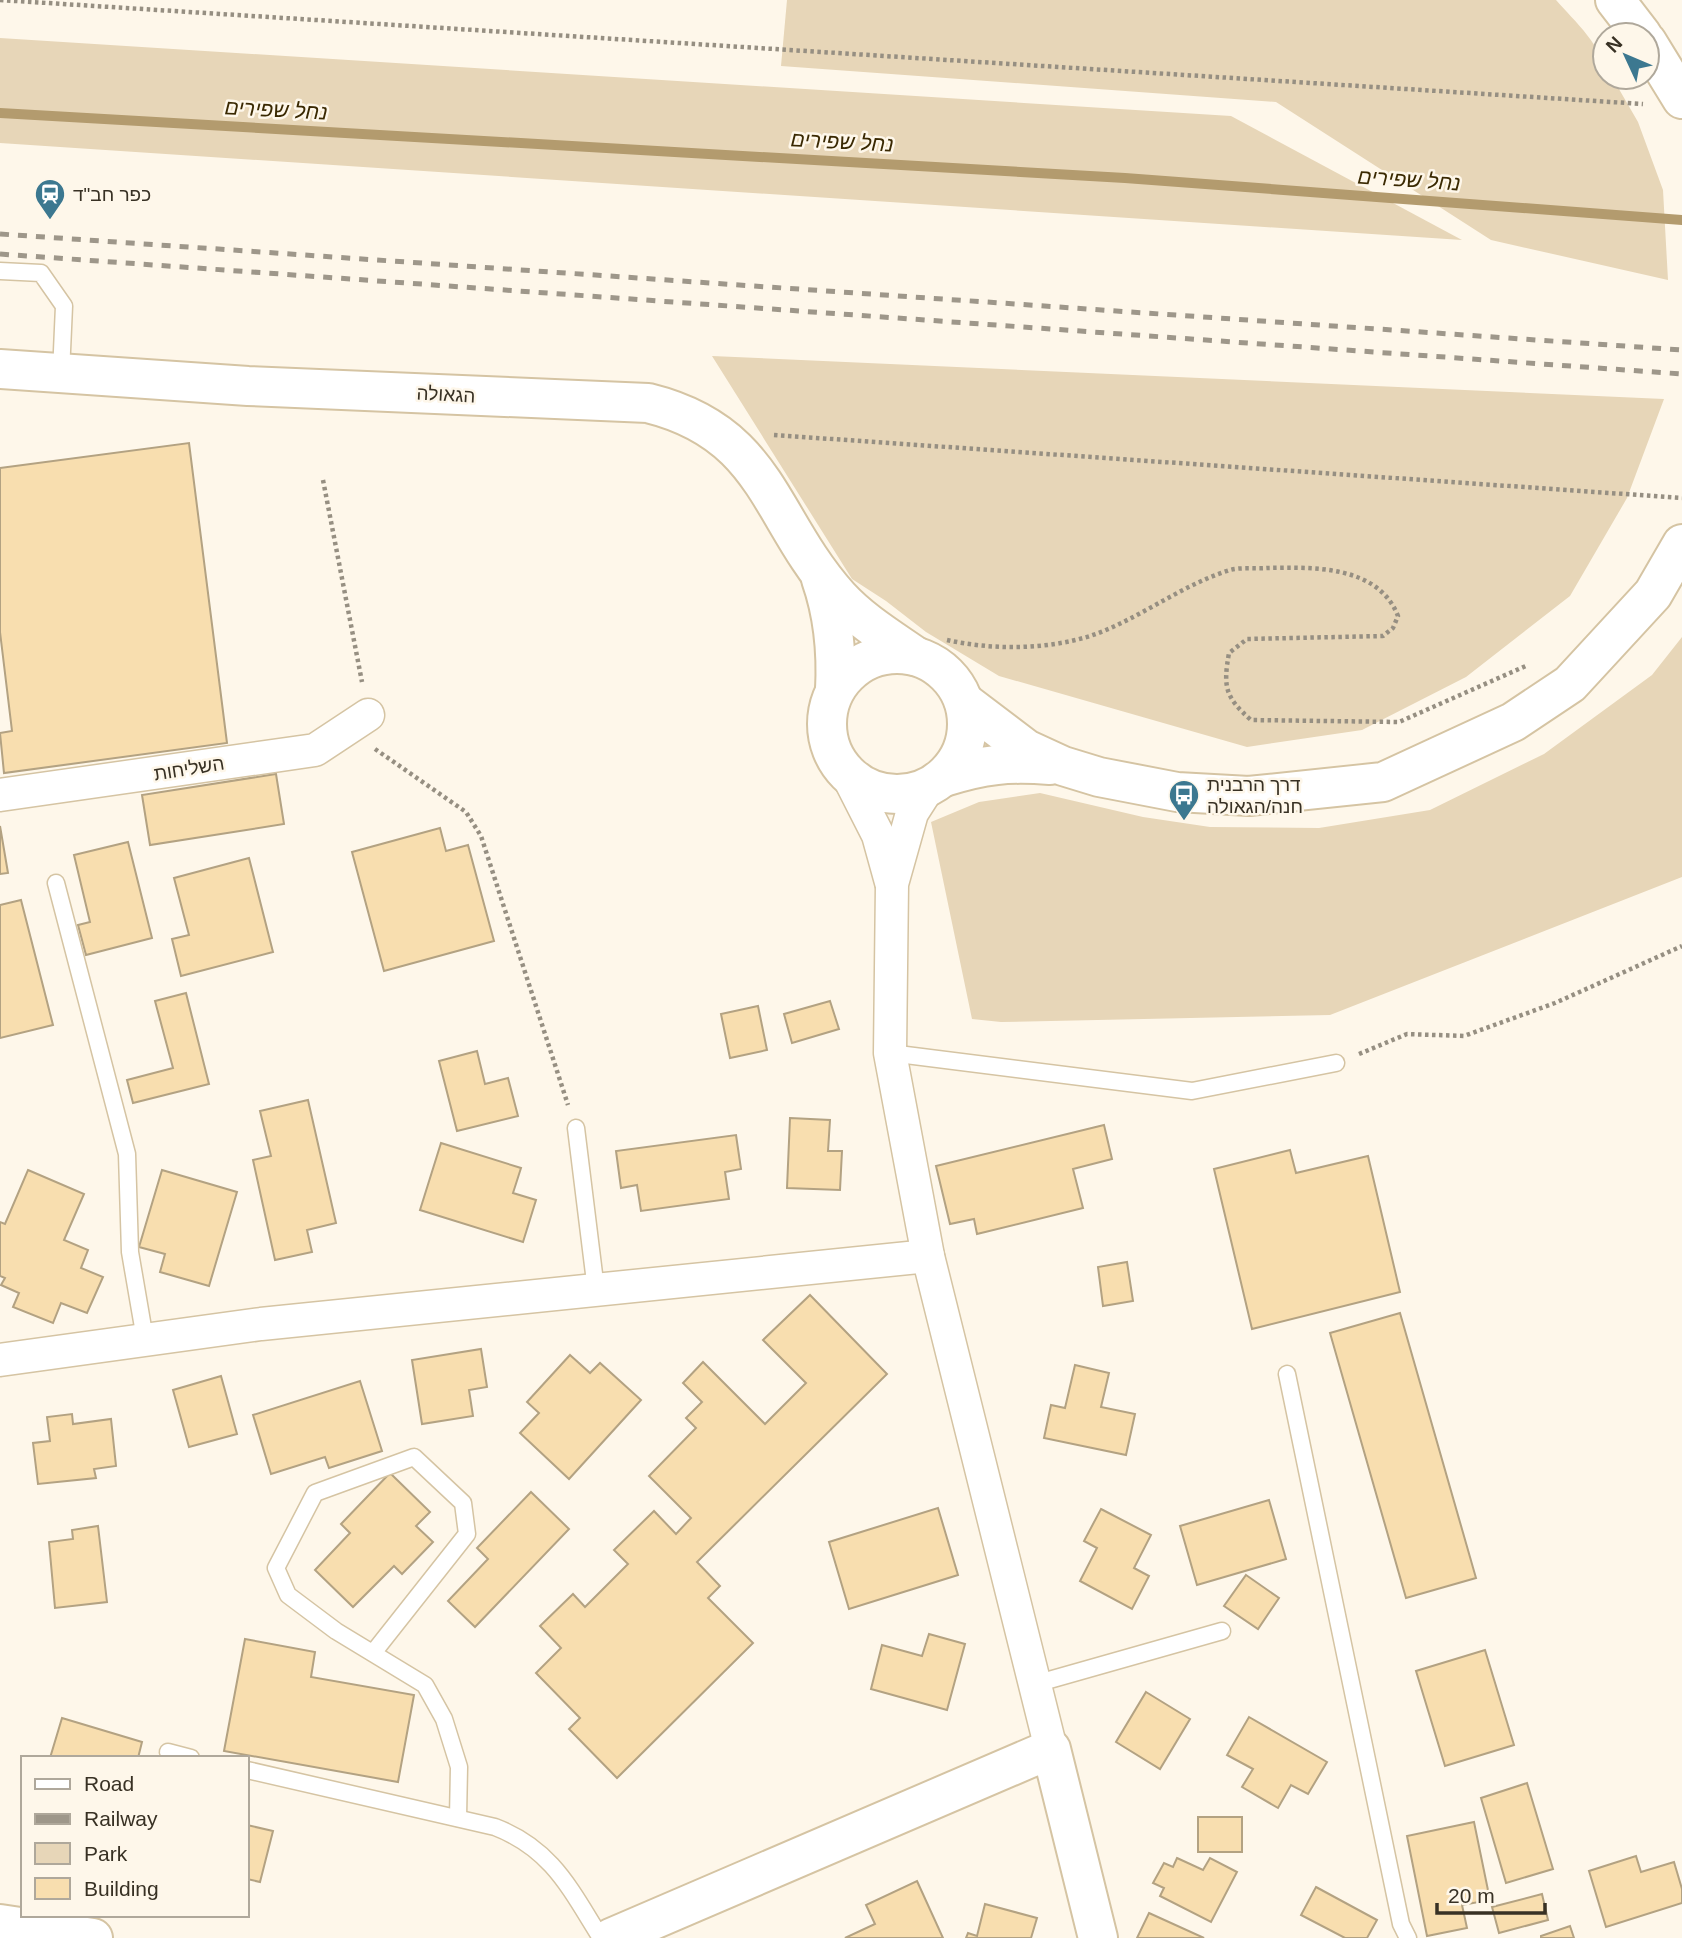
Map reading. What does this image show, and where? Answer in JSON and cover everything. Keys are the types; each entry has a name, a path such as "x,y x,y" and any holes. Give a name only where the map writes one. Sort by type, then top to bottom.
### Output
{"main road":[{"path":"1615,0 1631,21"},
{"path":"1661,82 1668,102"},
{"name":"הגאולה","path":"0,369 248,386 648,403 681,412 717,431 754,468 817,568 839,597 863,619 925,647"},
{"path":"964,702 1026,749 1063,766 1099,777 1189,793 1249,796 1383,782 1513,722 1570,684 1653,594 1682,544"},
{"name":"הגאולה","path":"817,568 829,603 835,638 835,690"},
{"path":"936,782 955,765 967,734 964,702 954,681 937,665 925,647 870,659 850,672 835,690 828,712 827,736 834,757 848,776 866,788 886,794 907,794 981,765 1001,763 1063,766"},
{"path":"611,1938 1051,1749 1098,1938"},
{"path":"0,1924 93,1938"}],"street":[{"name":"השליחות","path":"0,795 315,750 368,715"},
{"path":"848,776 878,835 892,884"},
{"path":"936,782 912,813 892,884 890,1053 928,1256 1051,1749"},
{"path":"0,1360 145,1339 928,1256"}],"lane":[{"path":"0,271 41,273 64,306 61,373"},
{"path":"56,883 127,1154 130,1252 145,1339"},
{"path":"890,1053 1192,1091 1336,1063"},
{"path":"576,1128 597,1290"},
{"path":"1287,1374 1401,1924 1408,1938"},
{"path":"373,1653 467,1534 463,1503 414,1457 315,1493 276,1568 288,1595 373,1653 425,1685 443,1719 459,1767 458,1818"},
{"path":"1035,1684 1222,1631"},
{"path":"168,1752 183,1756"},
{"path":"248,1770 458,1818 522,1837 549,1859 601,1938"}],"path":[{"path":"0,0 1668,102"},
{"path":"717,431 1682,498"},
{"path":"323,480 374,748 466,812 481,836 576,1128"},
{"path":"925,647 1038,646 1090,636 1232,570 1280,568 1344,571 1374,586 1393,604 1398,616 1394,628 1383,636 1247,639 1229,653 1224,678 1231,702 1251,720 1399,722 1536,662"},
{"path":"1336,1063 1407,1034 1464,1036 1555,1003 1682,946"}],"green space":[{"path":"787,0 1556,0 1591,41 1591,91 1620,91 1638,122 1663,190 1668,280 1491,240 1276,102 781,66"},
{"path":"0,38 1231,116 1462,240 0,143"},
{"path":"712,356 1664,399 1627,498 1570,596 1466,677 1362,730 1247,747 999,676 926,632 852,579"},
{"path":"1682,637 1682,877 1330,1015 1001,1022 972,1019 931,822 979,802 1040,793 1143,817 1210,827 1319,828 1430,810 1544,754 1652,675"}],"building":[{"path":"189,443 227,743 4,773 0,733 12,731 0,632 0,468"},
{"path":"276,774 284,824 150,845 142,795"},
{"path":"0,826 8,873 0,874"},
{"path":"440,828 446,851 468,845 494,941 384,971 352,852"},
{"path":"128,842 152,938 86,955 78,925 90,922 74,855"},
{"path":"249,858 273,952 181,976 172,939 189,935 174,878"},
{"path":"21,900 53,1025 0,1038 0,905"},
{"path":"186,993 209,1084 133,1103 127,1080 173,1068 155,1001"},
{"path":"830,1001 839,1029 792,1043 784,1014"},
{"path":"758,1006 767,1050 730,1058 721,1014"},
{"path":"477,1051 485,1084 508,1078 518,1116 457,1131 439,1061"},
{"path":"308,1100 336,1223 307,1230 312,1252 275,1260 253,1160 271,1156 260,1111"},
{"path":"790,1118 830,1120 828,1151 842,1151 840,1190 787,1188"},
{"path":"1104,1125 1112,1159 1073,1169 1083,1208 977,1234 974,1219 950,1224 936,1166"},
{"path":"736,1135 741,1169 725,1172 729,1199 641,1211 637,1185 621,1188 616,1151"},
{"path":"441,1143 521,1168 513,1193 536,1200 523,1242 420,1210"},
{"path":"1290,1150 1296,1173 1368,1156 1400,1292 1252,1329 1214,1169"},
{"path":"28,1170 84,1194 64,1240 88,1250 81,1268 103,1277 87,1313 61,1303 53,1323 13,1307 19,1293 1,1285 5,1278 0,1276 0,1222 5,1224"},
{"path":"162,1170 237,1192 209,1286 160,1272 165,1254 139,1247"},
{"path":"1127,1262 1133,1301 1103,1306 1098,1267"},
{"path":"810,1295 887,1374 697,1562 720,1586 708,1598 753,1643 617,1778 569,1729 580,1718 536,1673 561,1648 540,1626 573,1594 585,1607 628,1564 614,1550 654,1511 676,1534 691,1518 649,1476 696,1428 686,1418 702,1402 683,1383 703,1362 765,1424 806,1383 763,1340"},
{"path":"1400,1313 1476,1578 1406,1598 1330,1333"},
{"path":"481,1349 487,1387 469,1390 473,1416 422,1424 412,1360"},
{"path":"570,1355 590,1373 600,1363 641,1400 569,1479 520,1433 539,1413 527,1402"},
{"path":"1075,1365 1109,1373 1101,1407 1135,1414 1126,1455 1044,1438 1051,1405 1065,1408"},
{"path":"221,1376 237,1434 189,1447 173,1390"},
{"path":"360,1381 382,1451 329,1468 325,1457 271,1474 253,1415"},
{"path":"72,1414 73,1424 111,1419 116,1466 94,1469 96,1478 38,1484 33,1443 50,1441 47,1417"},
{"path":"390,1473 430,1512 416,1526 433,1542 402,1574 394,1566 353,1607 315,1570 350,1533 341,1524"},
{"path":"531,1492 569,1529 475,1627 448,1601 488,1559 477,1548"},
{"path":"1269,1500 1286,1559 1197,1585 1180,1526"},
{"path":"938,1508 958,1575 849,1609 829,1542"},
{"path":"1101,1509 1151,1535 1134,1568 1149,1576 1132,1609 1080,1581 1097,1548 1084,1541"},
{"path":"98,1526 107,1602 55,1608 49,1542 73,1539 72,1530"},
{"path":"1246,1575 1279,1598 1258,1629 1224,1606"},
{"path":"929,1634 965,1644 947,1710 871,1689 882,1645 922,1656"},
{"path":"245,1639 315,1652 311,1677 414,1695 398,1782 224,1751"},
{"path":"1485,1650 1514,1745 1445,1766 1416,1671"},
{"path":"1146,1692 1190,1719 1160,1769 1116,1742"},
{"path":"1249,1717 1327,1762 1308,1794 1291,1785 1278,1808 1242,1787 1253,1769 1227,1755"},
{"path":"62,1718 142,1742 138,1756 51,1756"},
{"path":"1527,1783 1553,1869 1506,1883 1481,1798"},
{"path":"1198,1817 1242,1817 1242,1852 1198,1852"},
{"path":"1474,1822 1490,1900 1462,1905 1467,1928 1427,1936 1407,1836"},
{"path":"248,1825 273,1831 260,1882 248,1879"},
{"path":"1636,1856 1641,1872 1674,1862 1682,1889 1682,1903 1606,1927 1589,1871"},
{"path":"1177,1858 1203,1870 1210,1858 1237,1872 1211,1922 1160,1896 1164,1888 1153,1883 1164,1863 1173,1867"},
{"path":"917,1881 943,1938 845,1938 875,1924 866,1905"},
{"path":"1316,1887 1377,1920 1367,1938 1345,1938 1301,1915"},
{"path":"1542,1894 1548,1920 1499,1933 1492,1907"},
{"path":"985,1904 1037,1918 1031,1938 966,1938 968,1933 977,1936"},
{"path":"1149,1913 1204,1938 1137,1938"},
{"path":"1570,1926 1574,1938 1541,1938 1541,1936"}],"waterway":[{"name":"נחל שפירים","path":"0,113 1125,178 1682,220"}],"railway":[{"path":"0,234 1682,350"},
{"path":"0,254 1682,374"}],"place":[{"name":"כפר חב\"ד","path":"50,221"},
{"name":"דרך הרבנית חנה/הגאולה","path":"1184,822"}]}
